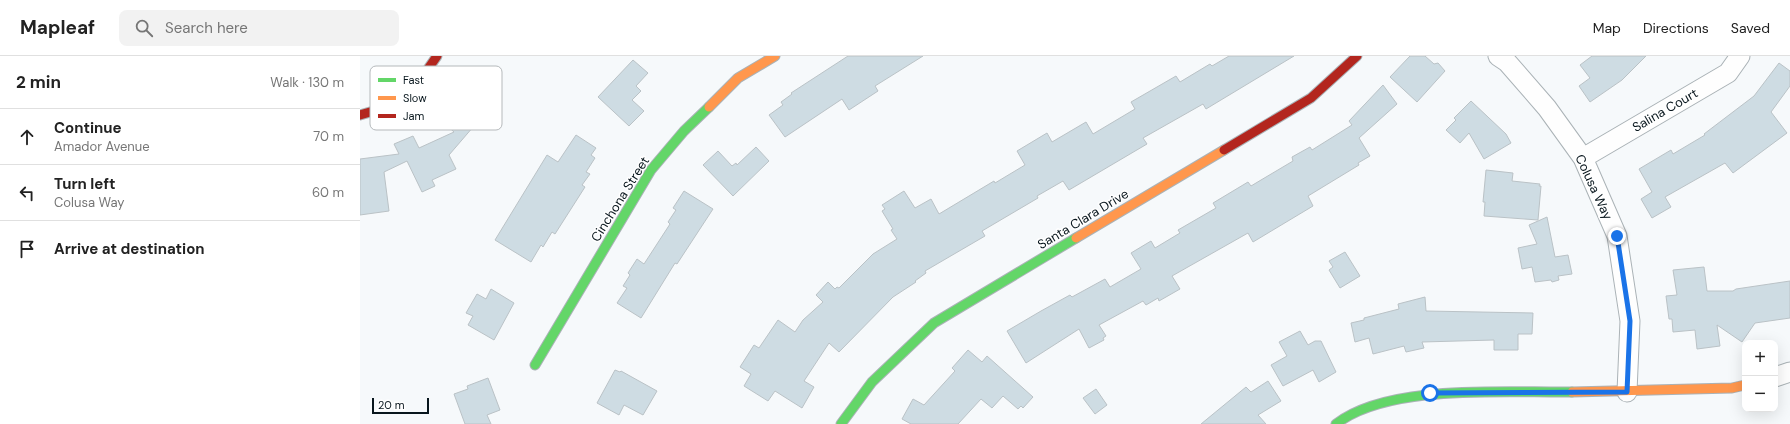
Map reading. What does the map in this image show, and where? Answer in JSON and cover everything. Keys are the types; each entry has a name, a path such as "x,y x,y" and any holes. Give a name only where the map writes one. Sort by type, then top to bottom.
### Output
{"street":[{"path":"430,66 437,56"},
{"name":"Cinchona Street","path":"535,365 651,170 684,131 738,78 775,56"},
{"name":"Santa Clara Drive","path":"841,424 849,410 887,364 934,323 1311,98 1357,56"},
{"name":"Colusa Way","path":"1498,56 1507,62 1547,108 1583,158 1617,236 1630,321 1627,392"},
{"name":"Salina Court","path":"1583,158 1728,73 1740,56"},
{"path":"360,115 370,112"},
{"path":"1778,376 1790,372"},
{"path":"1336,424 1345,417 1376,405 1430,393 1627,392 1732,388 1742,386"}],"building":[{"path":"848,56 923,56 875,86 878,91 849,110 842,99 785,137 769,115 783,105 781,102 792,94 791,93"},
{"path":"1229,56 1294,56 1206,109 1203,104 1143,138 1147,144 1069,190 1063,181 1037,196 1038,198 982,231 985,236 925,271 926,273 915,281 916,282 893,297 839,352 829,343 804,381 814,387 802,408 775,391 768,401 744,386 751,374 740,367 754,345 759,348 778,320 795,332 803,320 823,302 816,295 828,282 835,289 837,287 839,288 873,254 897,239 882,211 885,209 882,205 904,191 915,208 931,199 939,214 994,181 995,183 1025,165 1017,151 1047,133 1052,142 1086,122 1093,134 1135,109 1131,102 1176,76 1180,82 1210,64 1212,66"},
{"path":"1410,56 1425,56 1434,64 1438,63 1445,71 1417,102 1390,77"},
{"path":"1592,56 1646,56 1622,80 1590,102 1579,86 1590,78 1580,65"},
{"path":"633,60 648,73 636,86 641,91 632,100 644,111 629,126 598,97"},
{"path":"1779,63 1790,71 1790,86 1771,112 1787,133 1733,173 1725,163 1665,197 1671,207 1652,218 1641,199 1652,192 1639,169 1671,150 1673,154 1705,135 1704,134 1754,96"},
{"path":"1383,85 1397,104 1359,138 1370,156 1358,163 1359,165 1308,196 1313,206 1253,242 1248,233 1172,276 1180,289 1159,301 1158,298 1146,305 1143,301 1099,325 1106,336 1103,338 1104,340 1089,348 1079,329 1026,363 1007,331 1070,295 1072,297 1105,279 1110,287 1141,269 1131,253 1151,241 1155,248 1180,233 1178,230 1216,208 1213,203 1248,182 1251,186 1293,161 1292,157 1310,147 1312,150 1352,125 1349,121"},
{"path":"1471,101 1506,134 1511,143 1484,159 1469,133 1460,143 1446,130 1456,120 1454,118"},
{"path":"452,130 470,130 449,155 456,169 432,180 435,186 422,192 407,161 384,172 389,211 360,215 360,159 399,154 394,144 413,136 419,148 454,132"},
{"path":"576,135 596,148 591,155 595,158 586,172 590,174 582,185 585,187 555,234 552,232 543,247 541,245 531,262 495,240 547,155 558,162"},
{"path":"756,147 769,161 733,196 703,165 718,151 732,166 736,163 737,165"},
{"path":"1486,170 1513,173 1512,181 1540,184 1538,220 1484,216 1485,202 1483,202"},
{"path":"684,191 713,209 677,264 675,263 641,318 617,303 627,288 623,286 630,275 628,273 637,259 644,264 670,224 668,222 676,210 673,208"},
{"path":"1547,217 1555,257 1568,255 1572,274 1558,276 1559,280 1552,282 1551,280 1535,282 1532,267 1522,269 1518,248 1537,244 1529,225"},
{"path":"1345,252 1360,276 1340,288 1329,270 1333,267 1329,261"},
{"path":"1704,267 1707,291 1733,291 1736,289 1790,281 1790,318 1755,323 1742,342 1717,325 1720,346 1697,349 1695,330 1673,332 1672,319 1669,319 1666,296 1677,295 1673,270"},
{"path":"491,289 514,303 494,340 468,325 473,316 466,313 477,294 486,299"},
{"path":"1425,297 1426,311 1533,313 1532,334 1518,334 1518,350 1494,350 1494,340 1422,342 1424,348 1406,352 1404,346 1373,354 1369,338 1355,342 1351,323 1399,309 1398,304"},
{"path":"1300,331 1308,345 1315,341 1321,341 1336,372 1319,382 1313,370 1283,386 1271,365 1287,356 1279,342"},
{"path":"968,350 982,362 987,356 1033,397 1023,408 1021,406 1018,409 1003,396 992,408 981,399 958,424 911,424 902,419 913,399 924,405 955,371 952,368"},
{"path":"615,370 621,371 657,391 643,415 624,405 619,415 597,403"},
{"path":"488,378 500,410 487,415 491,424 465,424 454,394 468,389 467,386"},
{"path":"1268,381 1281,401 1258,415 1266,424 1201,424 1246,387 1251,392"},
{"path":"1096,389 1107,405 1095,414 1083,398"}],"traffic: fast":[{"path":"535,365 651,170 684,131 709,107"},
{"path":"841,424 872,382 934,323 1076,238"},
{"path":"1336,424 1359,411 1386,402 1417,396 1483,392 1572,392"}],"traffic: slow":[{"path":"709,107 738,78 775,56"},
{"path":"1076,238 1224,150"},
{"path":"1572,392 1732,388 1742,386"}],"traffic: jam":[{"path":"430,66 437,56"},
{"path":"1224,150 1311,98 1357,56"},
{"path":"360,115 370,112"}],"route":[{"path":"1430,393 1627,392 1630,321 1617,236"}]}
